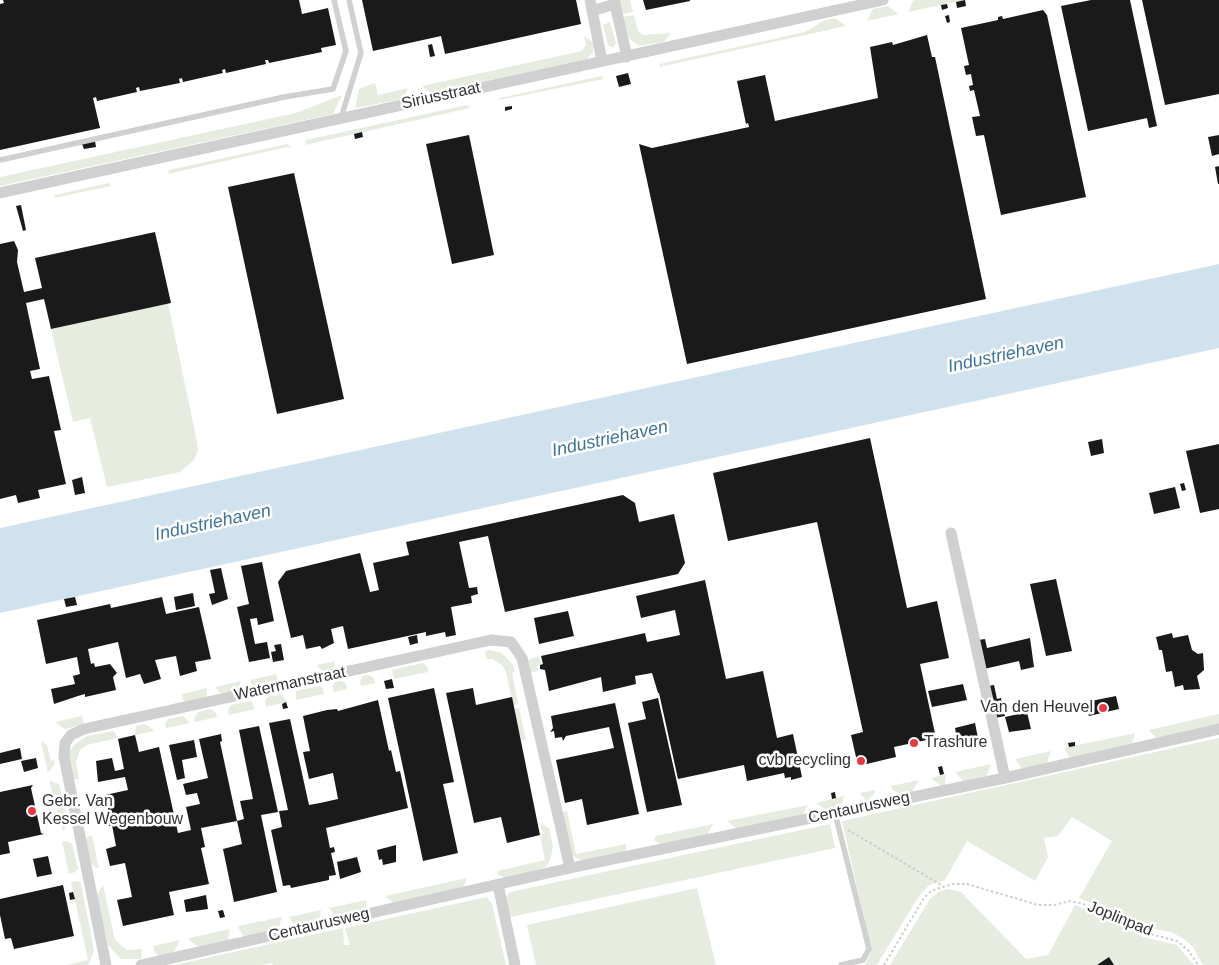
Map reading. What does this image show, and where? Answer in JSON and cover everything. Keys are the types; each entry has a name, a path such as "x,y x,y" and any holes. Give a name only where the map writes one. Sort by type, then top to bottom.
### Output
{"street":[{"name":"Siriusstraat","path":"0,193 883,0"},
{"path":"602,61 591,5 614,2 627,57"},
{"path":"951,533 1005,778"},
{"name":"Watermanstraat","path":"106,965 64,757 66,743 71,735 84,729 491,640 511,642 522,658 570,868"},
{"name":"Centaurusweg","path":"141,965 570,868 836,818 1219,729"},
{"path":"498,885 515,965"}],"lane":[{"path":"0,160 284,97 333,90 346,51 334,0"},
{"path":"341,118 361,53 349,0"},
{"path":"836,818 869,950 863,960 842,965"}],"path":[{"path":"836,818 942,886"},
{"name":"Joplinpad","path":"942,886 967,884 1038,905 1054,905 1070,901 1082,904 1114,916 1144,932 1177,941 1188,950 1198,965"},
{"path":"884,965 924,898 931,891 942,886"}],"shaded area":[{"path":"619,0 630,0 633,12 622,14"},
{"path":"965,0 908,12 913,1"},
{"path":"888,6 899,14 867,21 873,9"},
{"path":"634,15 638,31 643,35 671,33 664,42 639,46 629,38 623,17"},
{"path":"835,18 846,26 659,67 660,64 805,32 823,21"},
{"path":"610,22 616,43 613,48 608,45 603,25"},
{"path":"584,36 594,43 593,52 587,59 430,93 422,86 582,51 586,45"},
{"path":"601,76 604,79 499,100 500,98"},
{"path":"375,83 378,95 408,88 403,99 355,108 359,89"},
{"path":"342,95 333,114 0,186 0,177 296,113"},
{"path":"467,105 470,108 305,145 306,140"},
{"path":"288,144 291,148 286,147 168,174 169,170"},
{"path":"109,183 111,186 54,198 55,195"},
{"path":"168,303 198,451 194,460 180,472 107,487 90,418 73,422 51,329"},
{"path":"490,650 502,653 513,665 515,671 512,673 518,704 513,705 506,672 502,665 493,659 487,659 485,651"},
{"path":"539,656 541,663 537,666 538,671 528,673 528,660"},
{"path":"335,661 333,670 323,672 317,665"},
{"path":"423,663 427,666 428,672 394,679 392,670"},
{"path":"276,674 278,682 256,687 251,684 250,680"},
{"path":"369,675 374,678 375,683 361,686 360,682 363,676"},
{"path":"240,681 238,691 221,694 216,687"},
{"path":"342,681 346,684 347,689 334,692 332,687 335,682"},
{"path":"319,686 323,688 324,694 296,700 296,691"},
{"path":"207,688 206,698 186,702 183,700 182,694"},
{"path":"282,694 287,702 266,707 265,701 267,697"},
{"path":"251,701 255,709 229,715 228,710 231,705"},
{"path":"519,708 526,739 521,741 514,709"},
{"path":"211,709 216,713 217,717 195,722 194,718 198,712"},
{"path":"1219,714 1219,726 1156,738 1149,730"},
{"path":"82,716 84,724 65,729 55,722"},
{"path":"183,716 190,723 166,728 165,724 168,719"},
{"path":"145,724 155,731 135,735 136,726"},
{"path":"114,731 118,738 87,745 80,750 76,762 79,779 71,780 68,767 70,751 74,745 87,736"},
{"path":"1135,733 1132,743 1070,758 1064,748"},
{"path":"1219,738 1219,965 1203,965 1193,947 1184,939 1171,932 1139,926 1116,913 1079,898 1112,841 1072,817 1058,836 1044,838 1048,857 1035,881 967,841 945,880 929,885 917,899 877,965 865,965 870,954 869,941 842,821"},
{"path":"41,741 47,745 51,761 54,760 55,764 48,773"},
{"path":"1051,751 1047,763 1022,769 1015,759"},
{"path":"991,764 987,776 963,781 955,772"},
{"path":"946,774 945,785 941,786 931,778"},
{"path":"49,780 59,784 68,823 63,832"},
{"path":"919,780 912,792 901,795 892,789 891,786"},
{"path":"875,790 867,802 860,793"},
{"path":"844,796 841,808 827,811 816,803"},
{"path":"808,805 802,816 738,830 727,821"},
{"path":"567,811 576,854 626,844 626,854 584,861 573,856 562,812"},
{"path":"540,823 549,828 553,846 551,857 546,867 507,880 498,874 497,871 545,860 540,835 543,834"},
{"path":"713,824 706,837 664,846 654,840 656,836"},
{"path":"830,824 835,848 506,918 504,900 510,892"},
{"path":"92,835 99,869 89,863 85,841 88,836"},
{"path":"67,841 72,844 78,869 69,874 62,842"},
{"path":"467,878 462,890 393,903 385,896"},
{"path":"78,881 81,883 94,951 88,965 66,965 88,960 71,882"},
{"path":"103,885 115,940 127,950 142,949 141,959 121,959 108,945 96,896"},
{"path":"697,888 716,965 536,965 527,925"},
{"path":"949,889 961,892 1026,959 1048,955 1075,905 1112,920 1143,937 1177,945 1194,965 890,965 930,899 940,891"},
{"path":"487,897 492,904 506,965 273,965 272,963 261,965 174,965 343,928 344,945 350,945 345,928"},
{"path":"367,900 365,909 336,917 329,908"},
{"path":"321,910 319,921 295,926 289,917"},
{"path":"282,917 278,930 244,937 238,926"},
{"path":"230,929 228,941 199,947 190,941 189,938"},
{"path":"180,940 174,952 158,956 154,951 153,946"}],"water":[{"name":"Industriehaven","path":"1219,264 1219,348 0,613 0,528"}],"building":[{"path":"3,0 299,0 302,14 328,8 336,45 321,48 322,52 269,63 268,60 265,60 266,64 226,73 225,69 222,70 223,73 183,82 182,78 179,79 180,83 140,91 139,87 136,88 137,92 97,101 96,97 93,98 100,128 0,150 0,4 4,3"},
{"path":"362,0 576,0 581,24 445,54 441,36 373,51"},
{"path":"643,0 690,0 690,1 646,10"},
{"path":"965,0 966,6 957,8 956,2"},
{"path":"1091,0 1130,0 1157,126 1149,128 1147,118 1088,131 1061,6"},
{"path":"1142,0 1219,0 1219,94 1165,105"},
{"path":"947,4 948,8 942,10 941,5"},
{"path":"1043,10 1047,15 1086,197 1001,215 984,135 976,136 972,117 980,116 974,90 970,91 969,86 973,85 971,74 966,75 964,66 969,65 961,28 998,20 998,17 1002,16 1003,19"},
{"path":"949,15 950,22 947,23 945,16"},
{"path":"927,35 932,57 935,57 986,299 687,364 639,144 652,148 749,127 748,123 746,124 737,81 765,75 775,121 878,98 870,47 892,42 893,45"},
{"path":"432,44 435,56 430,57 428,45"},
{"path":"628,73 631,84 619,87 616,76"},
{"path":"512,106 512,109 505,111 505,107"},
{"path":"362,132 363,137 355,139 354,134"},
{"path":"469,135 494,255 452,264 426,144"},
{"path":"1219,135 1219,154 1212,156 1208,137"},
{"path":"95,141 96,147 84,149 82,144"},
{"path":"1219,166 1219,184 1218,184 1215,167"},
{"path":"294,173 344,399 277,414 228,187"},
{"path":"21,205 26,230 23,231 16,206"},
{"path":"155,232 171,303 51,329 44,299 26,303 40,369 30,371 32,379 49,376 61,430 54,431 66,484 38,490 40,498 18,503 16,495 0,499 0,244 14,241 18,250 17,262 24,292 42,288 35,258"},
{"path":"870,438 907,608 937,601 949,658 920,664 936,738 894,747 896,757 858,766 851,735 863,732 817,522 728,541 713,473"},
{"path":"1102,439 1104,453 1091,456 1088,442"},
{"path":"1219,444 1219,509 1200,513 1186,451"},
{"path":"82,477 85,493 75,495 72,480"},
{"path":"1184,483 1186,490 1182,491 1180,484"},
{"path":"1175,487 1180,508 1154,514 1149,493"},
{"path":"623,495 635,503 639,522 674,514 685,563 678,574 505,612 488,536 459,542 469,588 477,587 478,594 471,596 472,603 451,607 456,635 446,637 445,632 426,636 426,632 348,649 343,626 331,629 334,643 322,649 320,646 306,649 303,635 291,638 278,582 286,571 360,553 370,592 379,590 373,563 409,555 406,542"},
{"path":"262,562 274,621 258,625 257,618 250,619 255,644 267,642 270,658 249,662 237,607 249,604 241,566"},
{"path":"221,568 228,599 212,605 209,594 215,593 210,570"},
{"path":"1056,579 1072,651 1046,656 1030,584"},
{"path":"705,580 726,679 763,671 777,738 793,734 802,777 791,780 791,777 785,778 784,773 747,781 744,765 678,779 659,693 652,673 635,676 636,684 603,692 601,677 549,691 545,670 540,669 540,665 543,664 541,656 645,633 647,642 680,635 675,610 641,618 636,596"},
{"path":"193,593 195,606 176,610 174,597"},
{"path":"75,597 77,605 66,607 64,599"},
{"path":"162,597 166,614 199,607 211,659 195,662 197,671 180,676 176,656 155,660 161,679 144,684 140,674 126,678 118,642 88,649 91,664 94,663 95,667 110,664 117,673 113,677 116,690 85,697 85,694 54,704 51,689 75,684 73,676 80,674 77,657 46,664 37,620 110,604 111,608"},
{"path":"568,611 574,636 539,644 534,618"},
{"path":"1172,633 1173,638 1188,635 1192,650 1198,654 1203,653 1204,670 1197,676 1200,689 1184,690 1183,685 1175,687 1172,671 1166,672 1162,650 1159,650 1156,637"},
{"path":"417,635 418,643 410,645 408,637"},
{"path":"1030,638 1034,667 1021,670 1019,661 984,669 978,640 985,639 987,648"},
{"path":"281,644 284,660 273,662 271,652 276,651 274,645"},
{"path":"392,679 394,688 386,689 384,681"},
{"path":"963,684 967,700 932,707 928,691"},
{"path":"994,685 997,699 1001,698 1005,716 995,718 988,686"},
{"path":"434,688 454,782 443,784 458,853 423,861 388,698"},
{"path":"473,688 476,705 512,697 540,835 507,843 501,817 474,823 446,693"},
{"path":"1116,696 1119,709 1089,716 1086,702"},
{"path":"658,698 682,805 647,812 628,723 646,719 642,702"},
{"path":"378,700 389,751 391,750 396,772 400,771 408,808 326,828 330,848 334,847 335,852 331,853 336,875 329,876 329,880 291,888 290,885 283,886 271,830 282,827 279,811 288,810 269,723 290,719 309,805 320,803 338,799 333,773 309,779 303,752 310,751 303,716 327,710 337,709 338,711"},
{"path":"286,702 288,708 283,709 282,704"},
{"path":"615,703 639,814 587,825 582,799 565,803 556,760 614,748 609,727 566,736 563,741 562,737 555,738 554,731 550,732 553,728 551,716"},
{"path":"1027,712 1031,729 1009,732 1005,717"},
{"path":"975,723 978,738 958,745 955,728"},
{"path":"259,726 278,812 261,815 277,892 234,902 223,849 242,844 237,821 244,819 240,801 253,799 239,730"},
{"path":"221,734 222,741 220,742 237,821 201,828 205,847 201,848 209,884 169,892 174,915 123,926 117,900 132,897 125,863 110,866 106,849 116,846 112,825 109,826 107,815 109,814 105,795 128,790 125,777 98,782 96,761 112,758 115,771 124,769 118,739 135,735 139,752 159,747 178,833 191,830 186,807 200,804 197,793 186,795 183,784 208,778 199,739"},
{"path":"194,740 197,757 182,760 185,778 177,780 169,745"},
{"path":"1075,742 1075,746 1069,747 1068,743"},
{"path":"20,748 22,759 0,764 0,753"},
{"path":"36,758 38,768 24,772 21,761"},
{"path":"942,766 944,774 940,775 938,767"},
{"path":"33,785 31,788 41,833 44,834 8,842 10,853 0,855 0,792"},
{"path":"835,792 836,798 832,799 831,793"},
{"path":"396,845 396,862 383,865 382,859 379,860 377,850"},
{"path":"48,856 52,874 37,877 33,859"},
{"path":"357,857 361,872 340,879 337,862"},
{"path":"63,885 74,936 14,949 11,938 5,939 0,915 0,899"},
{"path":"73,892 75,899 70,900 69,893"},
{"path":"206,895 208,909 186,912 184,900"},
{"path":"223,910 225,917 220,918 218,911"},
{"path":"1109,957 1114,965 1097,965"}],"place":[{"name":"Van den Heuvel","path":"1103,708"},
{"name":"Trashure","path":"914,743"},
{"name":"cvb recycling","path":"861,761"},
{"name":"Gebr. Van Kessel Wegenbouw","path":"32,811"}]}
